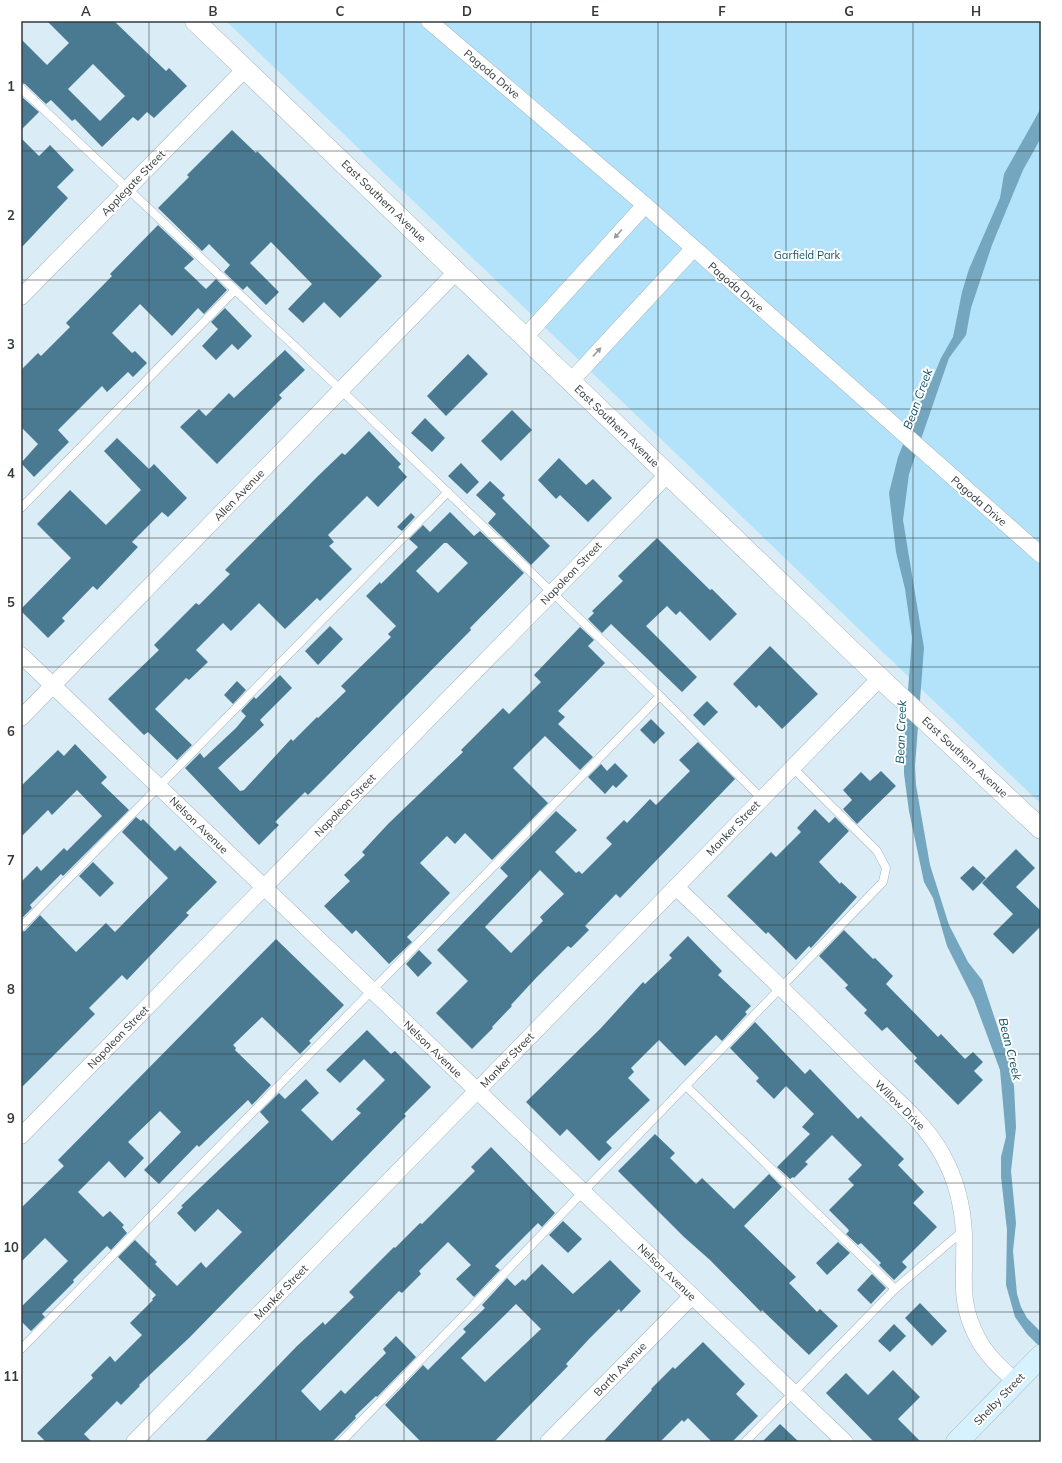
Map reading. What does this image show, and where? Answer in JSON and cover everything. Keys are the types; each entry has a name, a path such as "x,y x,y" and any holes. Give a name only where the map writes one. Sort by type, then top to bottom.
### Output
{"main road":[{"name":"Shelby Street","path":"957,1442 1028,1369"}],"street":[{"name":"East Southern Avenue","path":"195,21 526,336 880,678 1041,829"},
{"name":"Pagoda Drive","path":"429,21 644,205 883,418 1041,556"},
{"name":"Applegate Street","path":"21,297 245,69"},
{"path":"526,336 644,205"},
{"path":"571,381 693,249"},
{"name":"Allen Avenue","path":"21,718 457,271"},
{"name":"Napoleon Street","path":"21,1136 668,474"},
{"name":"Nelson Avenue","path":"21,655 845,1442"},
{"name":"Manker Street","path":"134,1442 880,678"},
{"name":"Willow Drive","path":"676,887 926,1131 942,1153 953,1177 962,1211 964,1230 963,1289 969,1317 983,1347 1028,1369"},
{"name":"Barth Avenue","path":"548,1442 692,1296"}],"lane":[{"path":"21,88 553,592 762,798"},
{"path":"21,508 235,290"},
{"path":"21,927 448,492"},
{"path":"21,1349 660,696"},
{"path":"341,1442 883,882 886,868 878,851 792,768"},
{"path":"686,1086 895,1289"},
{"path":"745,1442 895,1289 964,1230"}],"green space":[{"name":"Garfield Park","path":"226,21 1041,21 1041,804"}],"shaded area":[{"name":"Bean Creek","path":"1041,108 1041,138 1023,170 992,245 971,308 966,335 949,358 909,474 903,520 924,648 915,766 916,785 930,865 949,925 968,962 982,980 1009,1061 1014,1086 1016,1127 1011,1171 1016,1223 1013,1251 1017,1294 1021,1307 1027,1318 1041,1332 1041,1348 1027,1334 1015,1317 1006,1285 1007,1230 1001,1177 1001,1157 1006,1137 1000,1070 974,1000 947,946 933,898 924,882 909,811 904,774 904,744 912,638 905,589 896,552 889,493 898,457 921,400 953,337 962,292 969,269 1000,198 1004,174"}],"building":[{"path":"47,21 114,21 166,71 169,68 187,86 154,118 147,112 138,121 133,117 102,147 75,119 72,121 51,100 46,104 25,84 21,83 21,39 47,65 69,43","holes":["93,64 125,96 100,121 68,89"]},
{"path":"21,96 39,112 21,130"},
{"path":"232,130 256,153 257,151 382,276 340,318 324,302 303,323 288,309 312,284 271,242 250,263 279,292 266,305 247,286 243,290 224,272 230,265 209,244 202,251 158,208 189,177 187,175"},
{"path":"21,138 39,156 50,145 74,170 57,187 68,198 21,248"},
{"path":"158,225 194,259 184,268 206,289 216,279 227,290 204,314 198,308 172,336 140,304 112,333 132,353 135,351 147,363 133,377 128,372 107,392 102,386 58,430 69,442 34,477 21,463 38,444 21,427 21,370 38,353 41,356 70,327 66,323 112,276 110,274"},
{"path":"225,308 252,336 238,350 232,344 216,360 202,346 218,329 211,322"},
{"path":"285,350 305,370 279,395 282,398 217,464 180,427 199,409 206,416 229,393 234,398"},
{"path":"468,354 488,374 446,416 427,396"},
{"path":"512,410 532,430 501,461 481,441"},
{"path":"425,418 445,438 432,452 411,433"},
{"path":"369,431 401,464 398,467 407,477 378,507 367,496 328,535 334,542 329,546 352,569 320,601 317,598 285,629 259,603 231,631 223,623 196,650 208,662 189,680 186,678 155,709 192,745 177,760 148,732 144,735 108,699 159,650 154,645 196,603 199,605 230,574 225,570 318,476 342,453 345,455"},
{"path":"117,438 149,469 154,464 187,498 168,517 162,512 132,542 138,547 97,590 93,586 62,618 65,621 48,638 21,611 21,609 71,558 37,524 70,490 106,525 141,490 104,451"},
{"path":"559,458 586,485 593,479 612,498 588,522 560,495 556,499 538,480"},
{"path":"461,463 479,482 467,494 448,476"},
{"path":"490,481 505,495 502,498 550,546 531,565 488,523 496,514 476,495"},
{"path":"450,512 474,536 480,531 524,573 470,628 471,630 308,795 305,792 275,822 279,825 259,845 185,768 200,753 204,758 236,728 246,716 241,711 254,697 256,699 280,675 292,688 260,720 264,725 218,768 240,791 244,790 291,739 293,741 346,691 341,686 391,637 388,634 396,626 366,596 380,582 381,584 418,547 409,539 423,525 430,532","holes":["444,543 447,543 468,563 438,593 416,571"]},
{"path":"411,513 415,517 402,531 397,527"},
{"path":"657,538 737,614 710,641 680,611 676,615 667,606 646,626 697,677 682,692 611,624 602,633 588,619 594,613 592,611 623,581 618,576"},
{"path":"330,626 343,639 318,665 305,651"},
{"path":"580,627 594,640 588,646 605,663 558,711 565,717 558,724 593,757 580,770 545,736 513,768 548,803 492,860 465,833 455,844 447,836 420,863 450,893 407,937 412,942 389,964 356,930 352,934 324,906 350,881 344,875 365,855 362,852 388,824 463,752 461,750 503,708 509,714 541,682 534,675"},
{"path":"770,646 818,694 782,729 759,705 756,708 733,684"},
{"path":"237,681 246,690 233,704 224,695"},
{"path":"707,701 718,712 704,726 693,715"},
{"path":"651,719 665,733 654,744 640,730"},
{"path":"698,742 735,779 620,898 616,894 585,926 589,930 571,948 568,946 536,978 492,1027 493,1028 472,1049 436,1013 468,981 437,950 508,876 500,868 556,811 577,830 555,852 576,873 579,871 582,874 612,844 606,838 624,820 627,823 650,799 656,805 690,771 679,760","holes":["540,870 564,894 540,917 543,921 511,953 485,927"]},
{"path":"75,744 107,777 101,783 129,810 63,876 61,874 30,905 32,908 21,919 21,882 37,866 41,871 64,848 67,851 102,816 77,790 52,815 48,810 21,837 21,786 58,750 64,756"},
{"path":"615,763 628,776 616,788 613,785 605,794 588,777 601,764 607,771"},
{"path":"881,771 896,786 857,824 843,809 852,800 843,790 861,772 870,781"},
{"path":"815,809 829,823 835,817 849,831 819,862 840,884 841,882 857,897 811,948 809,946 796,960 768,932 766,934 727,896 771,852 776,857 801,832 797,828"},
{"path":"136,817 141,821 143,819 175,851 180,846 217,882 186,913 189,915 127,980 122,975 89,1008 95,1014 21,1088 21,932 25,931 40,915 76,952 106,923 115,932 168,878 122,832"},
{"path":"1016,849 1035,868 1016,887 1041,911 1041,926 1013,954 993,934 1013,914 982,883"},
{"path":"93,862 114,883 100,897 79,876"},
{"path":"973,866 986,878 973,891 960,878"},
{"path":"844,930 873,959 875,958 893,976 886,984 938,1037 941,1034 965,1059 973,1052 983,1062 974,1071 983,1080 958,1105 914,1061 917,1058 887,1027 882,1031 864,1013 867,1010 845,988 848,985 819,956"},
{"path":"688,936 722,971 718,975 751,1006 745,1012 747,1014 722,1041 716,1035 685,1066 659,1040 631,1068 634,1072 628,1078 650,1100 606,1142 612,1148 599,1161 567,1129 560,1136 526,1102 601,1028 643,982 645,984 672,958 669,955"},
{"path":"276,939 344,1005 309,1041 311,1043 300,1054 262,1017 233,1045 236,1048 235,1050 271,1085 252,1105 248,1100 199,1147 197,1145 159,1184 144,1170 181,1132 160,1111 128,1142 144,1158 125,1178 109,1161 78,1192 103,1217 110,1211 124,1225 122,1227 127,1233 111,1250 107,1246 73,1280 74,1282 42,1314 45,1317 31,1331 21,1321 21,1307 68,1261 45,1238 21,1262 21,1208 64,1166 58,1160"},
{"path":"419,950 432,963 418,977 406,964"},
{"path":"755,1022 805,1074 810,1069 858,1119 861,1116 904,1159 898,1165 924,1192 913,1203 937,1227 902,1262 907,1267 894,1280 879,1265 881,1263 861,1243 858,1245 846,1234 849,1231 848,1229 829,1210 854,1185 848,1179 862,1165 832,1135 805,1162 808,1164 794,1178 793,1177 790,1179 777,1167 810,1134 802,1127 814,1114 786,1086 774,1099 756,1081 759,1078 730,1048"},
{"path":"367,1030 391,1054 395,1051 431,1087 404,1114 406,1116 190,1337 139,1385 140,1386 121,1405 117,1401 84,1434 92,1442 46,1442 37,1433 93,1378 91,1375 110,1356 115,1362 142,1335 130,1323 153,1300 152,1299 156,1295 118,1257 135,1240 157,1262 155,1264 177,1286 201,1262 206,1268 242,1232 218,1209 195,1232 177,1213 183,1207 181,1206 269,1122 260,1112 279,1093 285,1099 306,1079 319,1093 301,1110 332,1141 361,1113 356,1109 385,1080 364,1059 340,1083 326,1070"},
{"path":"655,1134 675,1153 670,1158 696,1184 702,1178 734,1209 769,1174 782,1187 744,1226 796,1277 789,1283 817,1312 820,1309 838,1326 809,1355 762,1310 761,1312 710,1260 684,1237 618,1171"},
{"path":"491,1147 555,1213 542,1227 538,1223 495,1266 500,1270 474,1297 456,1279 471,1265 448,1242 419,1271 421,1274 402,1293 399,1291 301,1391 320,1411 341,1390 345,1394 386,1353 383,1349 396,1336 416,1357 377,1397 376,1396 355,1416 356,1418 332,1442 204,1442 297,1346 323,1322 325,1325 354,1297 349,1292 394,1247 395,1248 420,1223 422,1224 475,1171 471,1167"},
{"path":"563,1221 582,1239 568,1253 549,1235"},
{"path":"838,1242 850,1253 827,1275 816,1263"},
{"path":"610,1260 641,1291 621,1312 619,1309 589,1339 566,1364 568,1366 494,1442 421,1442 385,1405 423,1365 428,1370 466,1332 463,1329 485,1308 482,1305 507,1278 515,1286 523,1279 525,1281 542,1264 573,1294","holes":["516,1304 541,1329 485,1382 461,1358"]},
{"path":"872,1274 886,1288 871,1304 857,1290"},
{"path":"920,1303 947,1331 932,1346 905,1318"},
{"path":"894,1324 906,1336 890,1352 878,1341"},
{"path":"703,1342 745,1384 736,1394 758,1416 732,1442 712,1442 688,1418 684,1422 682,1420 660,1442 603,1442 673,1367 675,1369"},
{"path":"893,1370 920,1397 898,1419 921,1442 874,1442 826,1393 846,1373 868,1395"},
{"path":"780,1424 799,1442 762,1442"}]}
